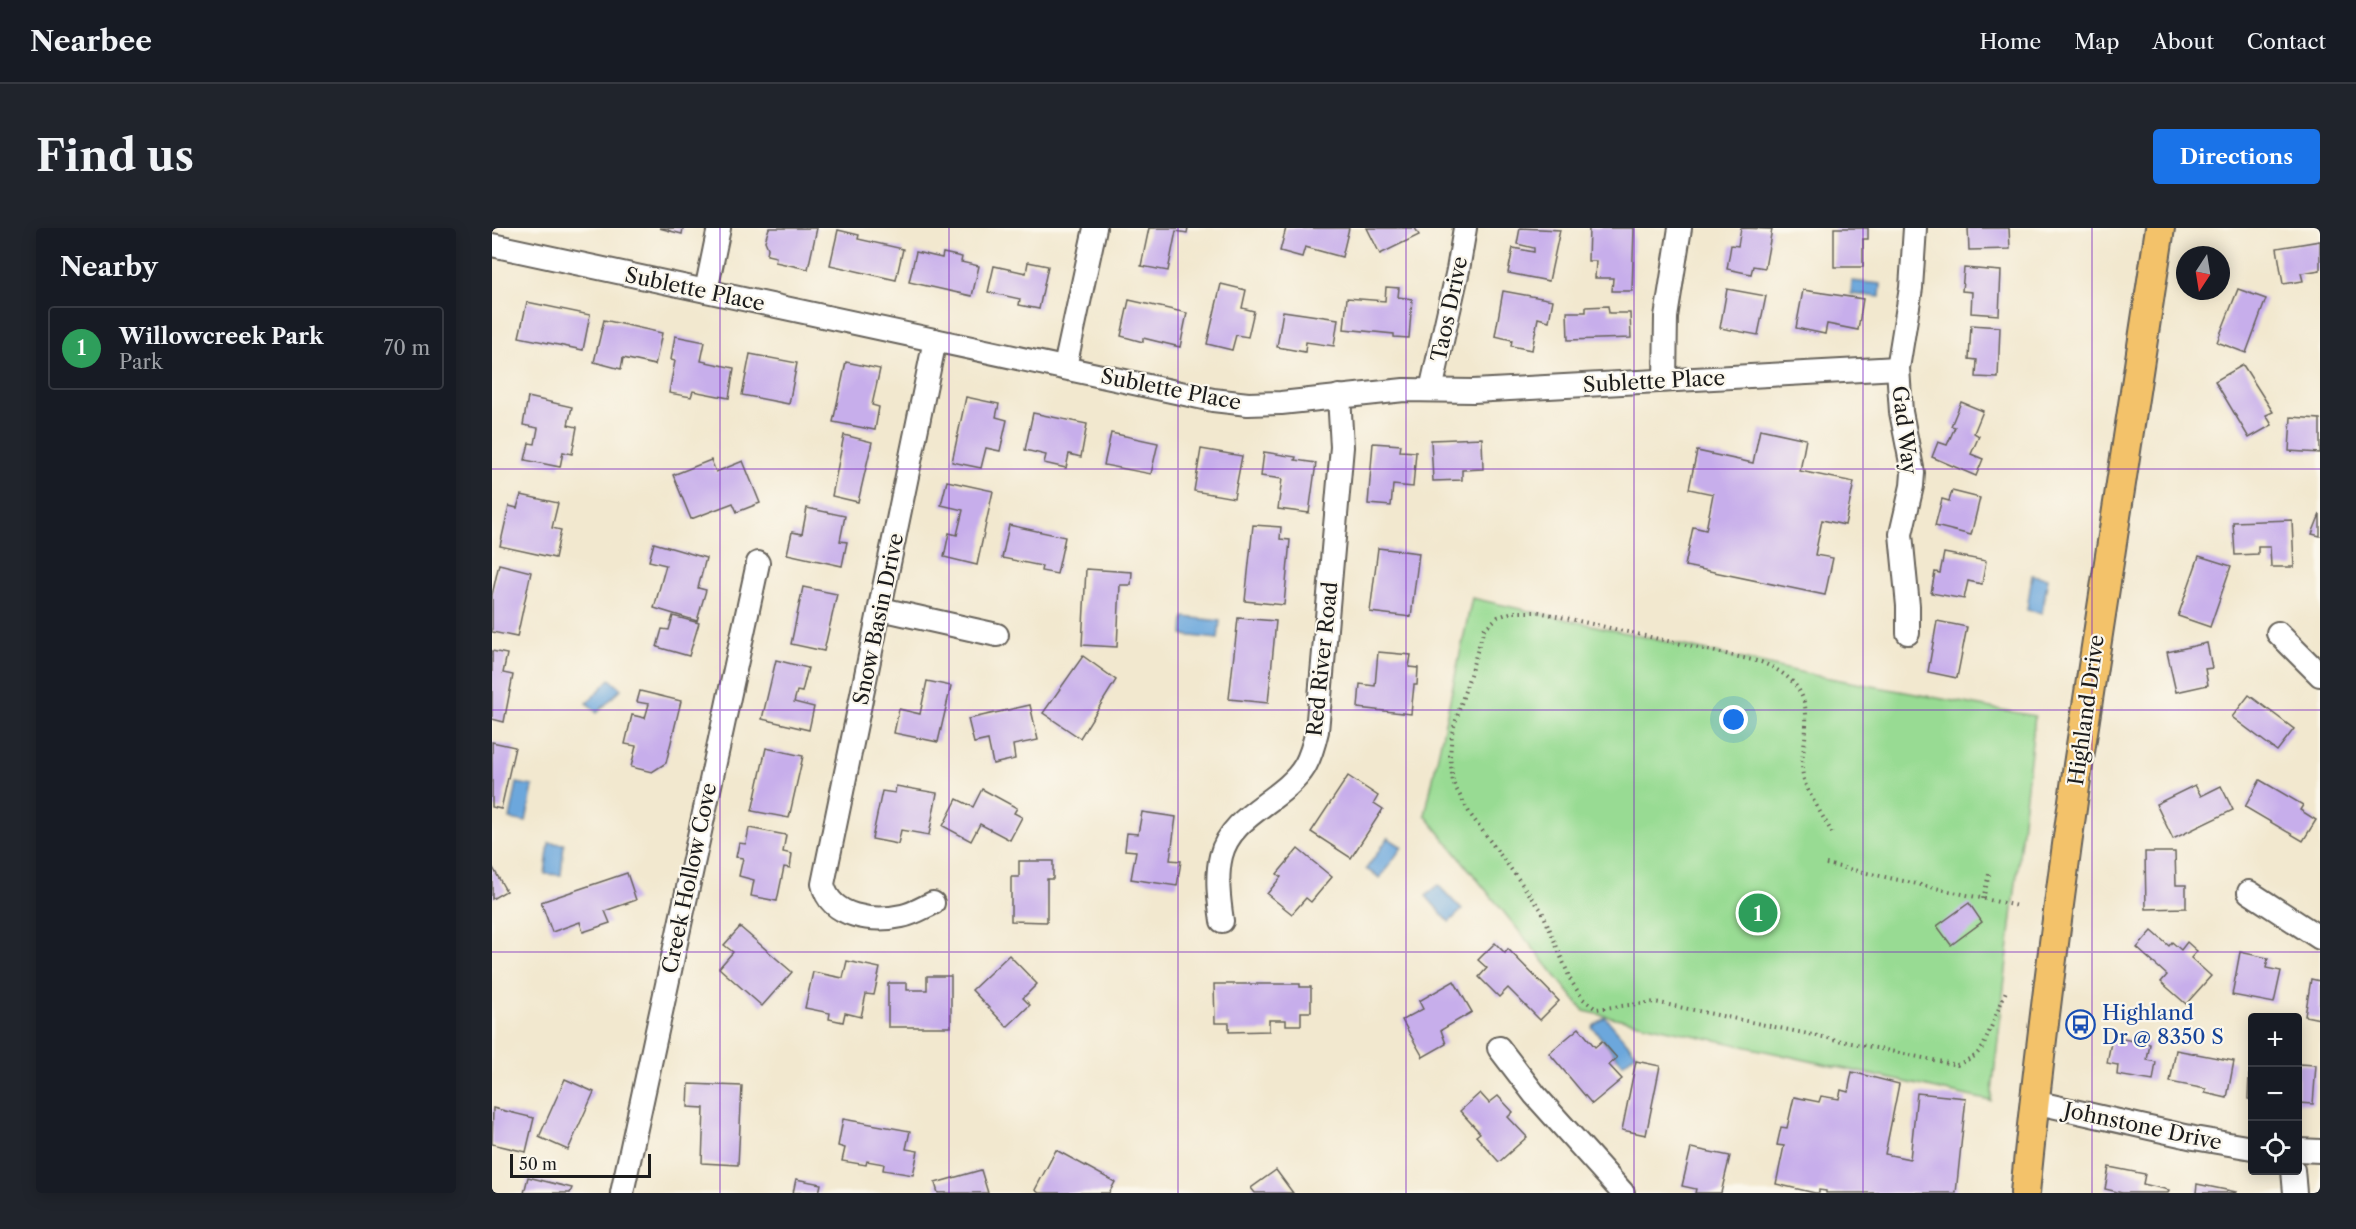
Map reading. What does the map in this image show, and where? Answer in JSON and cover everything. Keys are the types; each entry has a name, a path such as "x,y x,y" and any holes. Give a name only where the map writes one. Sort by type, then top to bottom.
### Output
{"main road":[{"name":"Highland Drive","path":"2025,1193 2034,1102 2095,650 2160,228"}],"street":[{"path":"706,291 719,228"},
{"path":"1065,368 1095,228"},
{"name":"Taos Drive","path":"1431,390 1465,228"},
{"path":"1665,380 1666,317 1680,228"},
{"name":"Gad Way","path":"1908,633 1908,606 1901,534 1913,473 1901,412 1898,368 1911,288 1915,228"},
{"name":"Sublette Place","path":"492,245 1213,400 1248,404 1281,403 1404,390 1473,391 1898,368"},
{"name":"Snow Basin Drive","path":"933,903 904,916 874,918 849,913 836,907 827,897 823,875 881,609 935,340"},
{"name":"Red River Road","path":"1222,921 1218,884 1221,855 1228,840 1237,827 1292,782 1304,767 1313,748 1317,731 1342,447 1339,396"},
{"name":"Creek Hollow Cove","path":"622,1193 758,563"},
{"path":"881,609 997,635"},
{"path":"2278,633 2320,675"},
{"path":"2249,892 2289,921 2320,939"},
{"path":"1499,1048 1535,1095 1623,1193"},
{"name":"Johnstone Drive","path":"2034,1102 2194,1138 2248,1147"},
{"path":"2302,1150 2320,1151"},
{"path":"2293,1175 2295,1193"}],"path":[{"path":"1832,833 1804,783 1801,762 1806,707 1797,684 1780,670 1761,662 1539,612 1513,612 1498,616 1484,629 1452,734 1450,756 1453,783 1470,814 1542,911 1571,981 1583,999 1596,1009 1655,1002 1957,1065 1975,1056 1983,1047 2006,991"},
{"path":"1826,864 2017,906"},
{"path":"1983,899 1990,870"}],"green space":[{"path":"1472,598 1813,675 2035,716 1991,1101 1584,1011 1425,815"}],"water":[{"path":"1852,281 1881,284 1880,297 1851,294"},
{"path":"2032,575 2048,578 2042,613 2027,610"},
{"path":"1184,617 1220,621 1218,639 1183,635"},
{"path":"610,679 621,689 597,713 587,703"},
{"path":"517,783 533,786 526,822 510,819"},
{"path":"1388,838 1402,847 1380,878 1366,869"},
{"path":"549,843 564,844 561,875 545,874"},
{"path":"1438,885 1462,910 1449,922 1426,896"},
{"path":"1605,1017 1636,1053 1623,1064 1592,1027"}],"building":[{"path":"659,228 683,228 682,234"},
{"path":"769,228 817,228 808,269 775,262 776,257 767,255 768,248 765,241"},
{"path":"1149,228 1188,228 1187,233 1176,231 1168,271 1141,266"},
{"path":"1286,228 1349,228 1342,257 1305,247 1302,257 1280,251"},
{"path":"1367,228 1415,228 1419,235 1380,254"},
{"path":"1520,228 1560,230 1549,281 1508,273 1513,248 1534,252 1534,248 1517,244"},
{"path":"1589,228 1634,228 1632,291 1612,291 1613,278 1595,278 1596,261 1588,261"},
{"path":"1741,228 1772,229 1765,268 1753,266 1751,274 1727,269 1731,245 1738,246"},
{"path":"1834,228 1868,228 1868,239 1863,239 1863,267 1834,267"},
{"path":"1968,228 2009,228 2010,249 1969,250"},
{"path":"838,230 859,235 858,239 903,249 896,280 830,265"},
{"path":"2320,241 2320,270 2301,273 2303,281 2283,284 2277,248"},
{"path":"916,252 942,258 943,253 962,257 961,262 979,266 972,296 909,282"},
{"path":"1028,262 1048,266 1039,309 1019,305 1020,299 988,292 994,266 1026,273"},
{"path":"1964,268 2001,271 1999,315 1971,313 1972,292 1962,291"},
{"path":"1221,284 1246,290 1242,308 1254,311 1248,337 1236,335 1232,350 1207,344"},
{"path":"1386,287 1399,288 1398,297 1412,299 1409,338 1394,337 1394,334 1344,329 1347,298 1385,301"},
{"path":"1727,289 1766,296 1758,335 1720,328"},
{"path":"2238,289 2266,299 2246,353 2217,342"},
{"path":"1803,290 1863,299 1858,330 1827,324 1825,334 1796,328"},
{"path":"1503,291 1553,300 1549,321 1538,318 1532,350 1511,346 1512,340 1495,336"},
{"path":"1129,300 1187,313 1180,347 1143,338 1143,342 1121,336"},
{"path":"527,302 590,315 583,350 519,337"},
{"path":"1608,306 1609,313 1630,313 1631,338 1568,340 1567,312 1586,312 1586,307"},
{"path":"1283,311 1338,319 1334,346 1306,342 1305,352 1277,347"},
{"path":"604,320 662,333 655,365 623,358 621,369 594,362"},
{"path":"1971,325 2000,327 1998,378 1976,377 1977,360 1969,359"},
{"path":"675,336 705,342 701,361 734,368 729,398 693,391 691,397 669,393 675,361 671,360"},
{"path":"750,354 797,363 789,404 742,395"},
{"path":"846,362 880,369 872,405 879,407 875,430 833,422"},
{"path":"2243,365 2273,412 2266,415 2272,425 2249,438 2215,381"},
{"path":"528,397 572,407 568,425 577,427 572,454 563,452 560,467 525,460 529,443 535,444 538,428 523,425"},
{"path":"966,397 999,404 996,417 1007,420 1000,451 986,448 981,468 952,462"},
{"path":"1961,402 1983,411 1974,433 1979,436 1971,454 1983,459 1976,476 1932,457 1938,442 1947,445 1955,427 1951,426"},
{"path":"1033,413 1087,424 1081,457 1069,454 1066,468 1044,463 1046,455 1025,450"},
{"path":"2291,417 2320,419 2320,453 2289,451"},
{"path":"1760,429 1806,439 1800,471 1854,482 1845,525 1822,520 1815,555 1833,558 1825,595 1685,566 1693,527 1706,530 1713,494 1689,489 1697,451 1753,463"},
{"path":"1111,433 1158,443 1151,474 1104,465"},
{"path":"844,435 872,442 858,502 832,496"},
{"path":"1482,438 1483,469 1462,470 1462,480 1433,481 1431,440"},
{"path":"1373,443 1401,445 1400,451 1416,452 1413,487 1393,485 1391,506 1368,504"},
{"path":"1201,449 1242,456 1234,498 1194,491"},
{"path":"1264,452 1316,463 1309,513 1278,509 1282,479 1261,476"},
{"path":"711,460 716,472 743,461 760,503 737,512 733,503 691,519 673,475"},
{"path":"947,481 993,491 977,565 944,557 949,533 957,535 963,510 941,505"},
{"path":"1952,491 1980,498 1971,535 1935,526 1942,499 1949,501"},
{"path":"521,495 558,503 552,528 561,530 555,558 500,546 509,506 517,508"},
{"path":"807,508 845,516 840,541 847,542 842,566 787,554 792,532 802,534"},
{"path":"2320,514 2320,536 2312,534"},
{"path":"2292,520 2294,567 2271,567 2270,547 2258,547 2258,554 2235,555 2233,522"},
{"path":"1009,525 1065,537 1057,574 1041,571 1042,566 1002,558"},
{"path":"1253,525 1281,527 1280,539 1290,540 1284,605 1245,601"},
{"path":"654,543 706,558 698,588 706,590 697,621 654,608 666,565 649,561"},
{"path":"1378,548 1419,553 1411,617 1370,612"},
{"path":"1944,553 1986,561 1982,584 1968,581 1964,599 1931,593 1935,572 1940,573"},
{"path":"2199,556 2231,566 2210,627 2178,616"},
{"path":"499,564 531,572 517,637 492,632 492,595"},
{"path":"1086,569 1132,572 1131,585 1120,585 1117,647 1082,645"},
{"path":"803,587 837,594 824,651 791,644"},
{"path":"673,616 699,623 689,656 657,647 662,629 669,630"},
{"path":"1238,618 1276,621 1268,703 1229,699"},
{"path":"1937,621 1967,627 1957,678 1928,672"},
{"path":"2207,643 2212,668 2205,669 2208,685 2176,692 2167,652"},
{"path":"492,651 507,654 503,673 513,675 504,722 492,719"},
{"path":"1378,652 1411,655 1409,667 1418,668 1411,714 1358,708 1360,684 1375,686"},
{"path":"1083,656 1116,680 1080,738 1043,713"},
{"path":"776,660 808,668 802,692 797,691 794,702 814,707 809,730 762,719"},
{"path":"927,681 951,686 938,742 894,733 899,709 920,714"},
{"path":"640,691 681,701 666,763 652,772 631,767 636,746 625,744 632,715 645,718 649,704 637,702"},
{"path":"2249,695 2294,729 2277,751 2232,717"},
{"path":"1030,705 1038,740 1013,745 1015,759 993,764 988,740 974,743 968,719"},
{"path":"492,742 515,747 501,809 492,807"},
{"path":"766,748 803,756 789,818 752,811"},
{"path":"1348,776 1378,796 1374,803 1383,809 1351,858 1311,832"},
{"path":"2260,780 2303,805 2300,810 2316,820 2303,841 2245,807"},
{"path":"2195,785 2201,796 2221,786 2233,810 2173,839 2156,804"},
{"path":"896,786 937,793 929,835 901,830 898,844 872,839 882,791 895,793"},
{"path":"982,789 1017,808 1014,813 1022,817 1010,840 980,824 971,841 943,826 957,799 973,807"},
{"path":"1142,812 1176,817 1170,860 1181,861 1177,886 1131,879 1136,851 1125,850 1127,833 1138,834"},
{"path":"749,828 786,835 783,852 792,854 790,868 784,867 777,901 751,896 754,880 739,876 743,858 736,857 739,843 746,844"},
{"path":"1298,849 1332,877 1311,902 1306,898 1292,914 1267,894 1281,877 1277,874"},
{"path":"2145,852 2175,852 2176,885 2186,885 2186,908 2146,909"},
{"path":"1019,861 1053,861 1053,879 1047,879 1047,922 1011,921 1011,877 1019,877"},
{"path":"492,866 506,891 492,899"},
{"path":"627,873 636,900 605,911 610,923 583,932 580,922 552,932 541,902"},
{"path":"1969,903 1982,922 1951,945 1937,926"},
{"path":"740,927 792,972 762,1006 719,968 733,952 724,945"},
{"path":"2152,931 2169,946 2172,942 2181,950 2187,942 2197,951 2191,958 2211,976 2186,1004 2161,982 2167,975 2137,948"},
{"path":"1495,943 1505,953 1508,949 1559,1001 1540,1020 1508,988 1499,997 1479,977 1487,968 1478,960"},
{"path":"2240,952 2268,958 2266,968 2281,971 2274,1003 2232,995"},
{"path":"1009,955 1037,984 1023,998 1030,1005 1007,1027 972,990"},
{"path":"847,961 880,968 874,995 866,994 861,1017 845,1013 843,1022 829,1019 830,1013 805,1008 813,972 843,978"},
{"path":"927,976 951,976 951,1027 888,1027 888,983 907,983 907,990 927,990"},
{"path":"2311,979 2320,981 2320,1019 2305,1016"},
{"path":"1454,981 1472,1012 1441,1030 1446,1044 1423,1057 1402,1020 1423,1009 1419,1001"},
{"path":"1214,984 1300,984 1300,987 1311,987 1311,1012 1301,1012 1301,1025 1286,1025 1286,1020 1269,1020 1269,1031 1229,1032 1229,1023 1215,1023"},
{"path":"1579,1028 1595,1047 1602,1041 1617,1058 1609,1065 1622,1079 1592,1104 1549,1053"},
{"path":"2112,1037 2150,1044 2147,1060 2156,1062 2153,1081 2117,1075 2118,1065 2107,1063"},
{"path":"2176,1050 2234,1061 2227,1098 2205,1093 2206,1089 2170,1082"},
{"path":"1636,1061 1660,1066 1646,1135 1622,1130"},
{"path":"2302,1064 2316,1065 2313,1104 2302,1103"},
{"path":"1852,1072 1899,1084 1885,1154 1910,1159 1917,1093 1966,1098 1956,1193 1826,1193 1826,1191 1819,1190 1819,1193 1815,1193 1776,1184 1784,1146 1777,1145 1781,1127 1787,1128 1794,1097 1819,1102 1821,1096 1839,1099 1841,1090 1848,1092"},
{"path":"565,1079 594,1092 568,1150 539,1137"},
{"path":"689,1084 742,1086 738,1165 702,1163 704,1108 688,1107"},
{"path":"1480,1093 1489,1103 1498,1096 1513,1112 1508,1117 1527,1137 1499,1162 1476,1136 1480,1133 1460,1111"},
{"path":"493,1108 534,1118 526,1152 492,1144"},
{"path":"843,1119 910,1131 906,1149 918,1151 913,1175 883,1170 884,1164 867,1161 866,1165 842,1161 845,1148 838,1146"},
{"path":"1691,1148 1730,1156 1721,1193 1695,1193 1696,1189 1682,1186"},
{"path":"1056,1150 1115,1182 1109,1193 1039,1193 1035,1190"},
{"path":"2109,1167 2145,1174 2143,1184 2169,1190 2168,1193 2122,1193 2105,1189"},
{"path":"981,1170 988,1193 938,1193 935,1183"},
{"path":"1276,1170 1293,1193 1255,1193 1251,1188"},
{"path":"528,1177 572,1188 570,1193 524,1193"},
{"path":"796,1179 821,1184 819,1193 793,1193"},
{"path":"2197,1184 2236,1192 2196,1193"}],"place":[{"name":"Willowcreek Park","path":"1758,913"},
{"name":"Highland Dr @ 8350 S","path":"2081,1024"}]}
